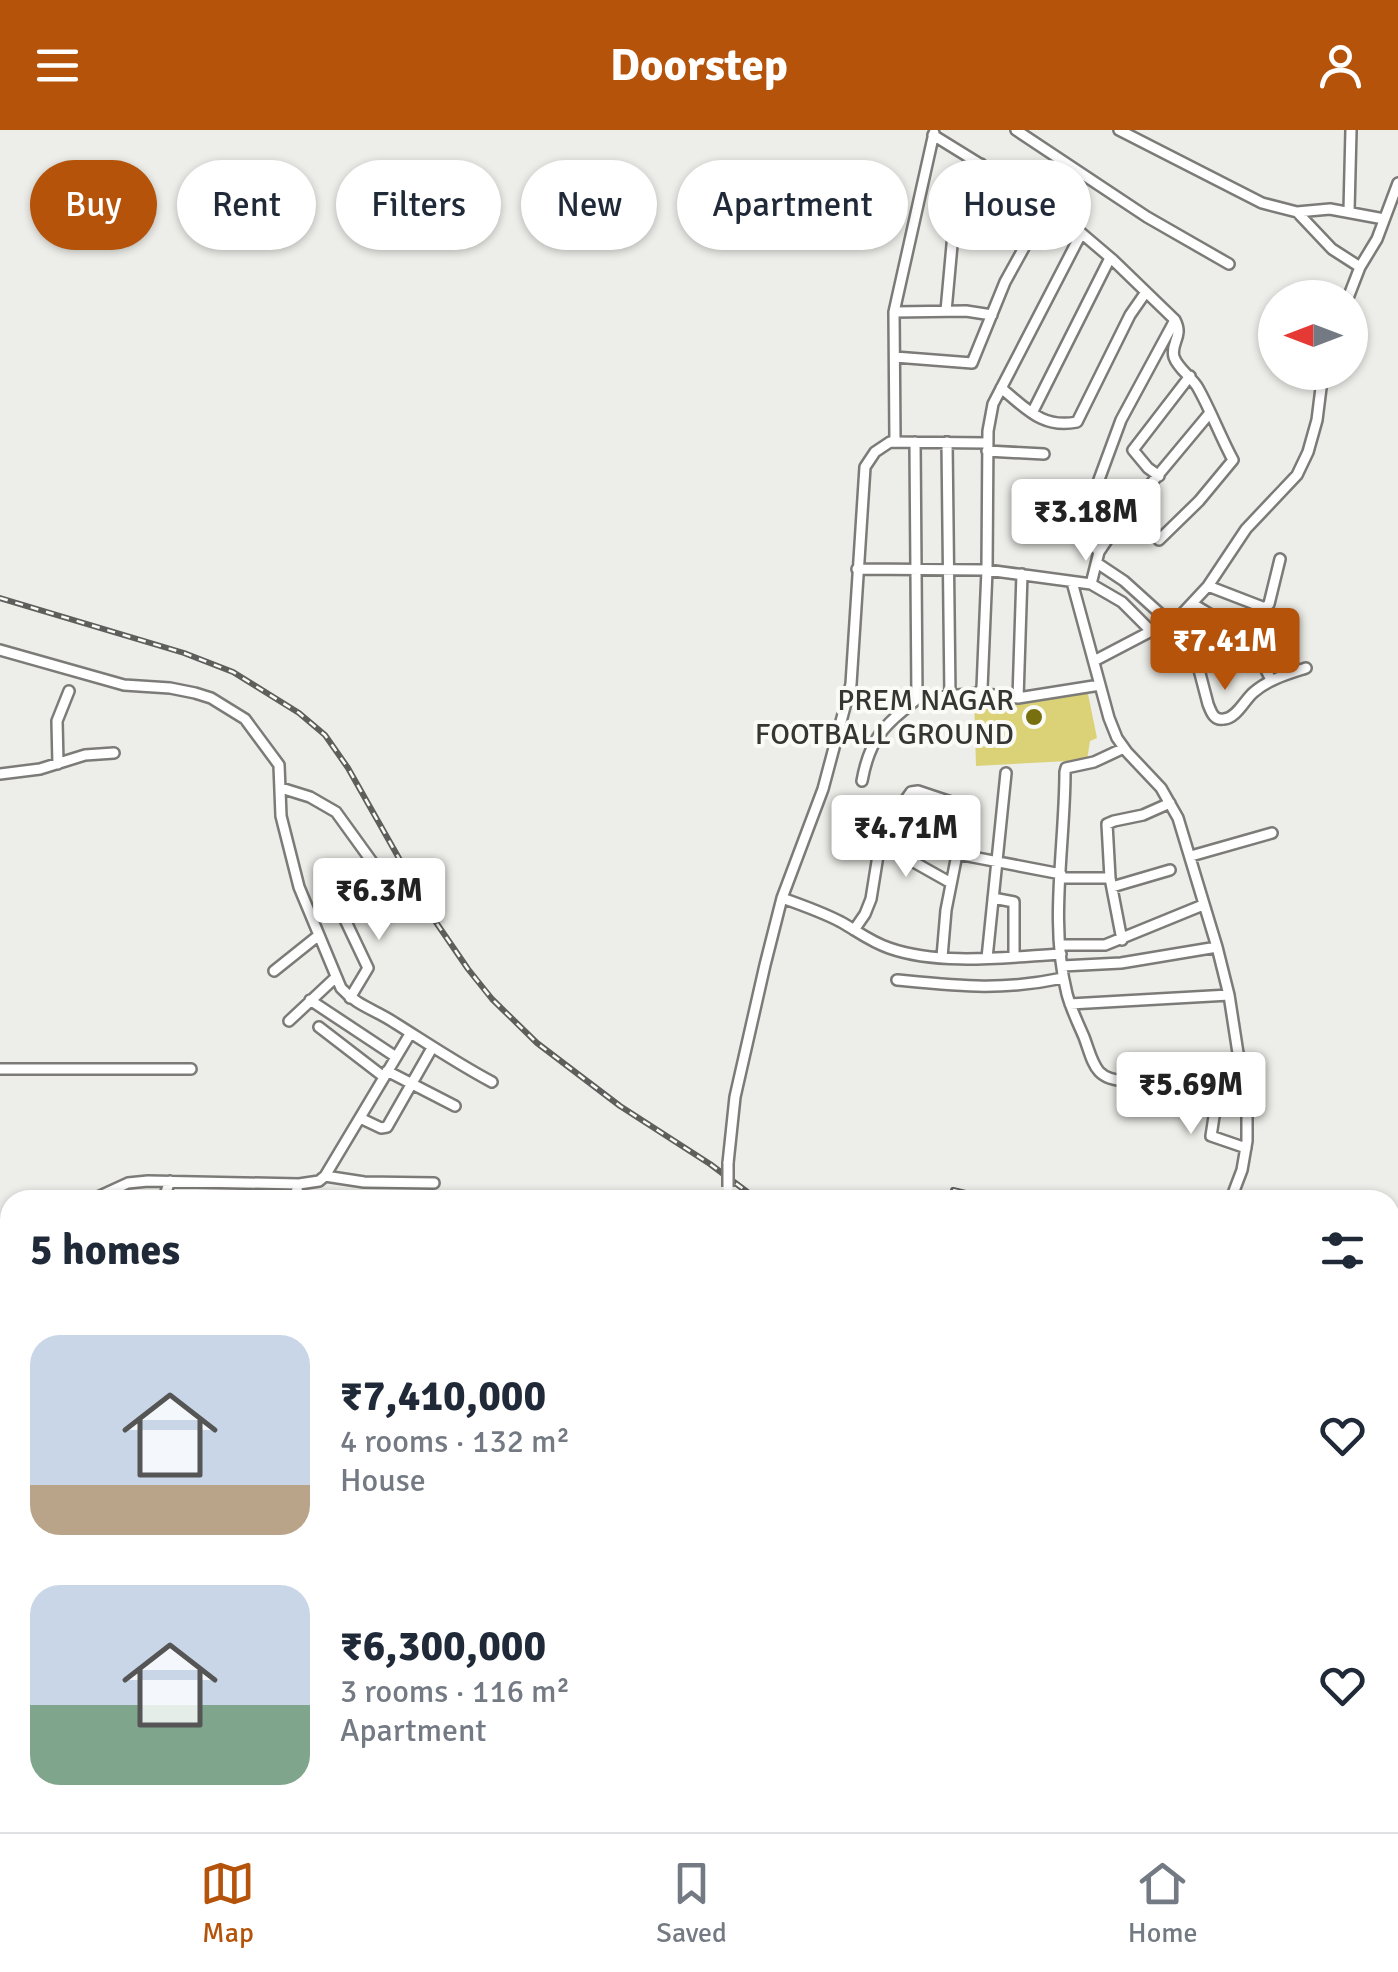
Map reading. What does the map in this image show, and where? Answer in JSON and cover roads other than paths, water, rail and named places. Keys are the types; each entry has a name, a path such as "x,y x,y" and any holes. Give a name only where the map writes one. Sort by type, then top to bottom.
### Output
{"street":[{"path":"1016,130 1146,217 1228,264"},
{"path":"1118,130 1262,203 1296,212 1349,211 1384,219"},
{"path":"1349,211 1351,130"},
{"path":"894,442 894,312 934,133 975,160"},
{"path":"1355,280 1370,254 1398,183"},
{"path":"1296,212 1332,249 1360,267"},
{"path":"1091,242 1175,320 1179,327 1173,353 1176,361 1196,383 1232,460 1199,501 1158,540"},
{"path":"946,311 952,250"},
{"path":"895,357 972,363 1005,282 1023,250"},
{"path":"978,692 984,684 987,447 992,404 1073,250"},
{"path":"1032,413 1110,258"},
{"path":"1001,388 1046,422 1077,422 1130,315 1146,292"},
{"path":"894,312 966,311 992,315"},
{"path":"1166,624 1098,558 1086,528 1090,504 1121,420 1175,320"},
{"path":"1158,476 1134,450 1190,376"},
{"path":"1094,661 1180,616 1193,604 1246,530 1303,466 1317,420 1320,390"},
{"path":"1091,584 1111,532 1209,414"},
{"path":"728,1190 735,1097 782,898 823,789 851,684 865,467 875,452 890,442 947,442 1044,454"},
{"path":"862,781 878,733 917,699 915,442"},
{"path":"947,442 950,697"},
{"path":"1208,586 1265,608 1280,559"},
{"path":"857,569 987,570 1091,584 1122,602 1152,632"},
{"path":"1018,698 1022,574"},
{"path":"1072,582 1116,738 1160,788 1178,818 1217,947 1229,995 1247,1111 1246,1148 1234,1190"},
{"path":"1193,604 1243,635 1262,659 1271,680"},
{"path":"1180,616 1191,639 1208,704 1218,719 1226,720 1233,715 1271,680 1306,668"},
{"path":"0,650 124,685 170,688 211,698 245,719 279,765 284,831 299,887 335,978 350,998 363,1007 383,1015 492,1082"},
{"path":"848,697 917,699 978,692 1018,698 1100,686"},
{"path":"58,764 57,721 69,691"},
{"path":"1124,748 1094,762 1066,768 1060,950 1070,1004 1094,1063 1109,1079 1242,1073"},
{"path":"0,774 26,772 85,755 114,753"},
{"path":"988,958 1006,772"},
{"path":"281,788 336,812 383,877"},
{"path":"854,930 871,899 884,830 911,792 918,790 966,810 951,883 942,957"},
{"path":"1122,940 1111,882 1108,824 1142,816 1170,803"},
{"path":"1191,856 1272,833"},
{"path":"880,843 951,883"},
{"path":"957,854 1061,876 1111,882 1170,870"},
{"path":"329,886 368,968 350,998"},
{"path":"782,898 817,910 872,941 901,952 988,958 1122,940 1203,905"},
{"path":"994,898 1014,902 1014,957"},
{"path":"274,971 319,934"},
{"path":"896,980 968,987 1031,985 1063,972 1217,947"},
{"path":"289,1020 335,978"},
{"path":"1070,1004 1229,995"},
{"path":"310,1000 396,1057"},
{"path":"319,1027 386,1074 454,1106"},
{"path":"114,1190 128,1183 170,1181 318,1181 325,1176 410,1034"},
{"path":"360,1118 387,1127 432,1048"},
{"path":"0,1068 191,1070"},
{"path":"1212,1075 1215,1110 1210,1136 1246,1148"},
{"path":"325,1176 364,1182 434,1183"},
{"path":"167,1190 170,1181"},
{"path":"297,1190 299,1184"}],"railway":[{"path":"0,598 184,653 233,672 299,713 325,735 348,768 431,915 492,999 537,1043 620,1106 745,1190"}],"place":[{"name":"PREM NAGAR FOOTBALL GROUND","path":"1034,717"}]}
